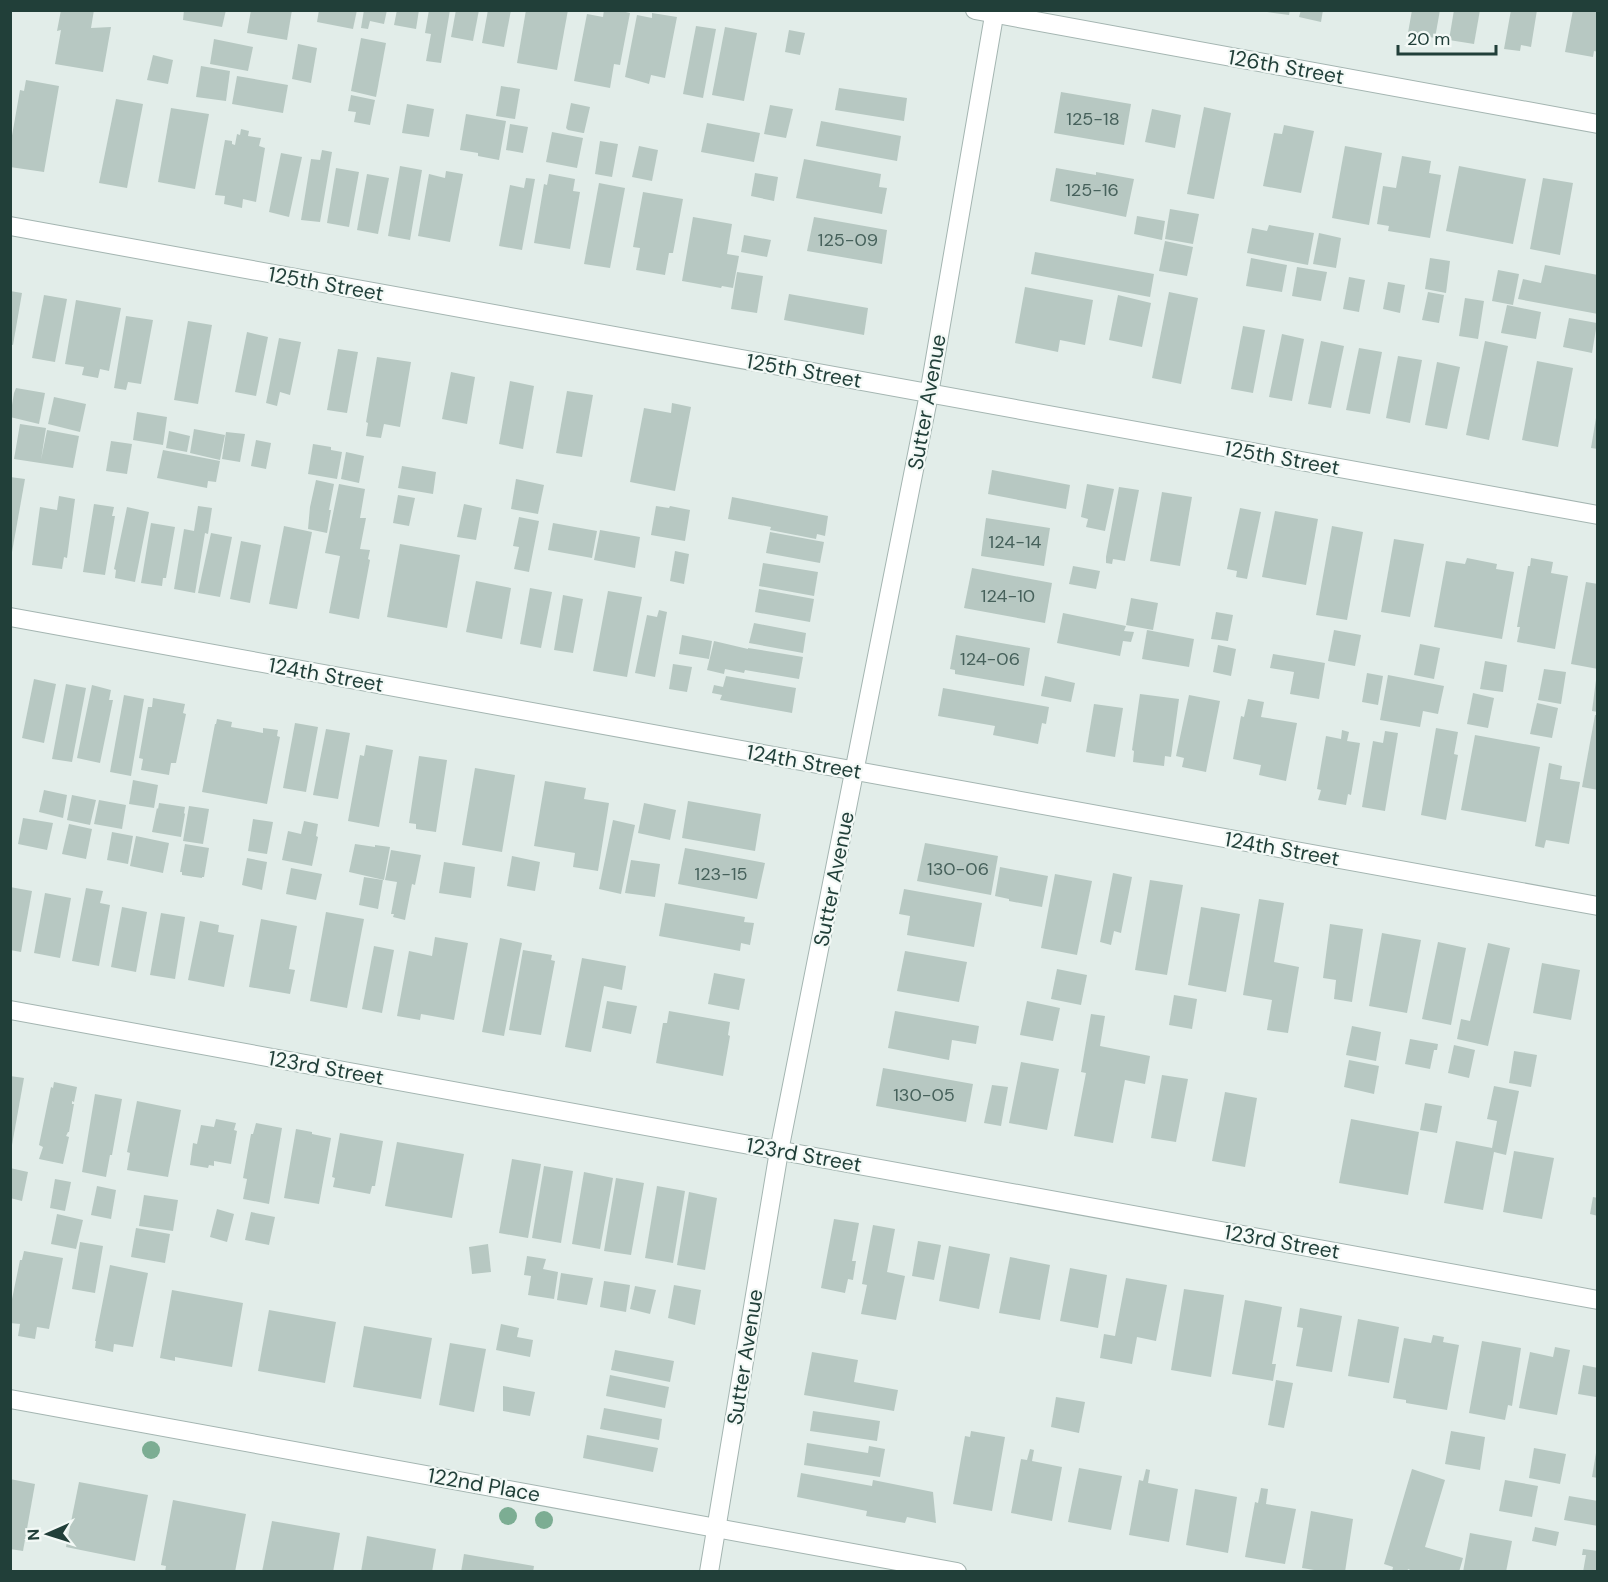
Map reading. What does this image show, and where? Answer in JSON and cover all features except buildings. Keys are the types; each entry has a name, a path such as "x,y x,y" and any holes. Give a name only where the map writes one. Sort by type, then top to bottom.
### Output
{"street":[{"name":"126th Street","path":"975,10 1598,124"},
{"name":"Sutter Avenue","path":"709,1572 779,1151 929,394 995,12"},
{"name":"125th Street","path":"10,226 1598,515"},
{"name":"124th Street","path":"10,617 1598,906"},
{"name":"123rd Street","path":"10,1010 1598,1300"},
{"name":"122nd Place","path":"10,1399 957,1572"}]}
